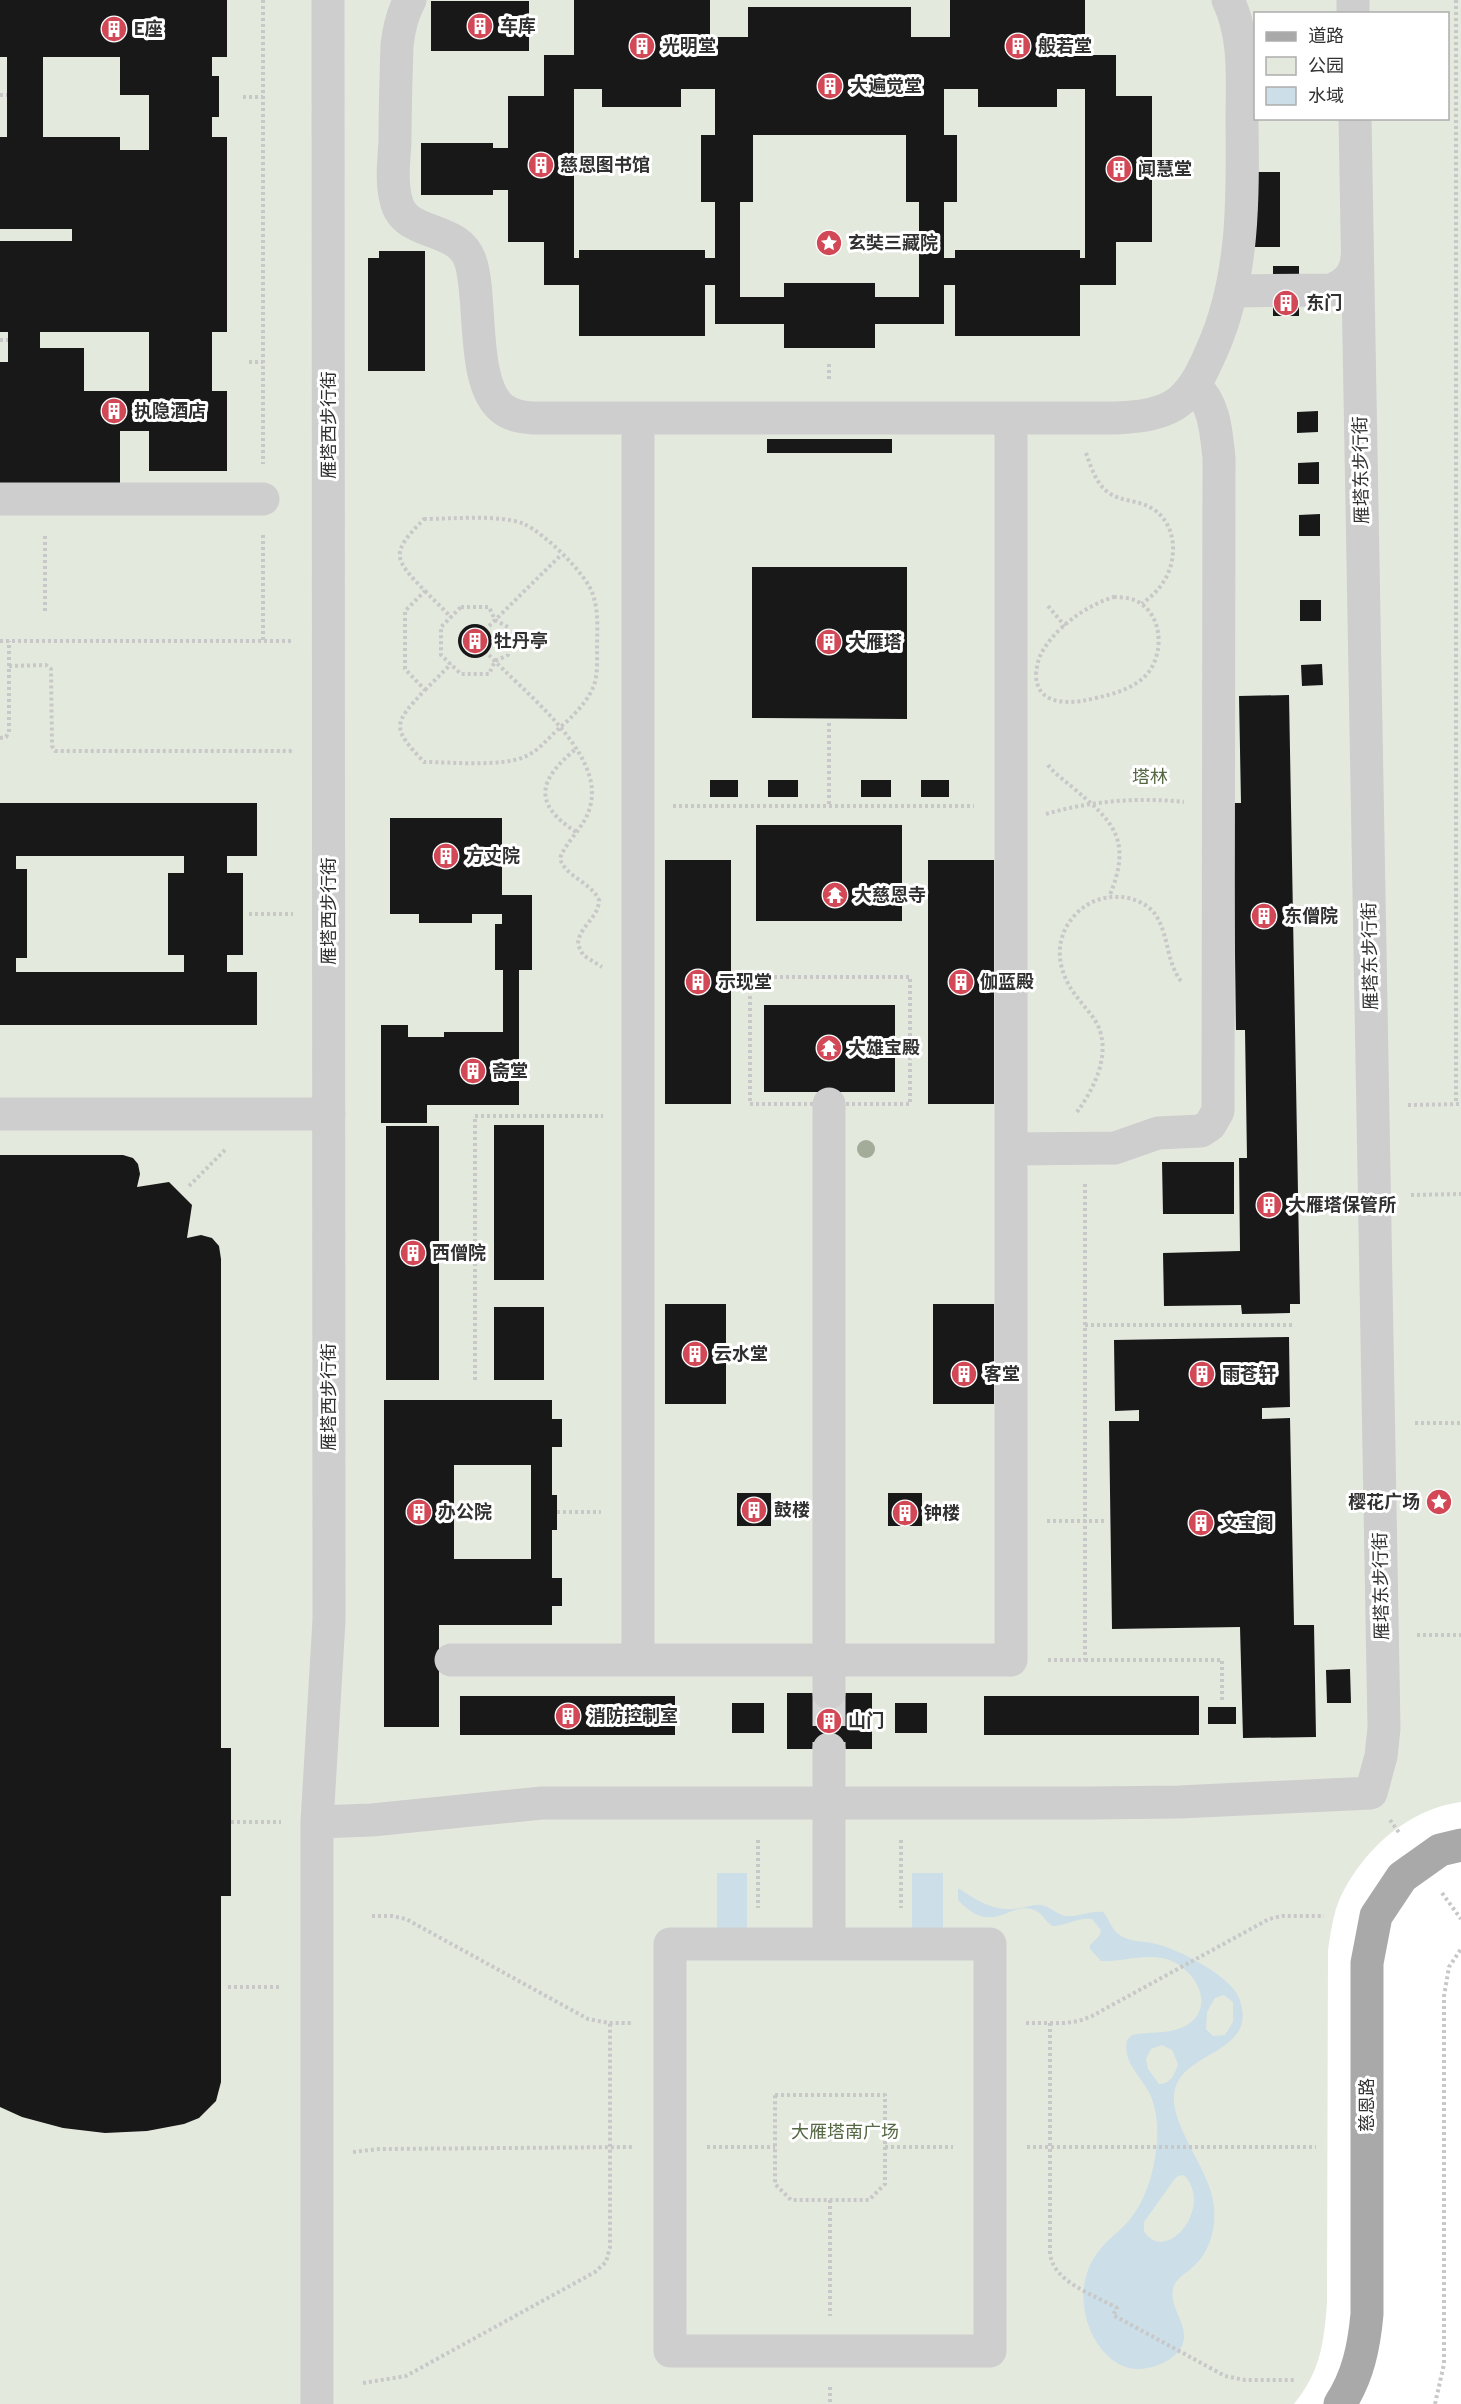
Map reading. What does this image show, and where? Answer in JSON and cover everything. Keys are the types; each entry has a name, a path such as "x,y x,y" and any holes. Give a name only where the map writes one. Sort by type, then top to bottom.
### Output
{"main road":[{"name":"慈恩路","path":"1340,2404 1360,2362 1367,2314 1367,1963 1376,1916 1402,1877 1440,1850 1461,1845"}],"street":[{"name":"雁塔西步行街","path":"317,2404 317,1822 329,1620 328,0"},
{"path":"410,0 399,27 397,45 393,178 396,201 400,213 407,220 450,237 466,251 473,272 478,335 492,397 502,409 516,416 638,418 1137,417 1160,412 1180,402 1194,385 1219,335 1232,291 1239,248 1243,188 1242,62 1237,22 1228,0"},
{"name":"雁塔东步行街","path":"901,1803 1179,1802 1371,1793 1381,1756 1384,1728 1355,120"},
{"path":"1232,291 1331,290 1343,285 1352,276 1357,257"},
{"path":"1011,1149 1115,1148 1158,1134 1201,1131 1210,1125 1218,1111 1219,458 1212,411 1203,393 1194,385"},
{"path":"638,418 638,1660"},
{"path":"451,1660 1011,1660 1011,418"},
{"path":"0,499 263,499"},
{"path":"830,1104 830,1693"},
{"path":"0,1114 329,1114"},
{"path":"830,1749 830,1944"},
{"path":"317,1822 372,1820 542,1803 901,1803"},
{"path":"670,1944 830,1944 990,1944 990,2351 670,2351 670,1944"}],"path":[{"path":"263,0 263,641"},
{"path":"1373,1105 1458,1104 1456,0"},
{"path":"0,95 7,95"},
{"path":"243,97 263,97"},
{"path":"0,340 8,340"},
{"path":"249,362 263,362"},
{"path":"1073,418 1101,486 1110,494 1154,509 1164,519 1170,531 1173,558 1169,572 1162,584 1142,604"},
{"path":"451,617 404,569 399,555 404,540 424,519 512,520 534,529 587,581 597,615 597,666 592,689 587,699 534,752 512,761 424,762 404,741 399,727 404,712 451,664"},
{"path":"45,532 45,614"},
{"path":"489,626 561,555"},
{"path":"425,591 405,611 405,669 425,690"},
{"path":"1121,597 1142,604 1152,615 1158,632 1154,664 1143,679 1131,686 1083,700 1066,702 1048,699 1041,693 1036,680 1037,663 1048,643 1088,608 1100,601 1121,597"},
{"path":"461,608 489,608 495,620 508,627 508,655 495,661 489,674 461,674 441,655 441,627 461,608"},
{"path":"0,641 329,641"},
{"path":"0,738 6,737 9,732 9,641"},
{"path":"489,655 561,727 577,748 590,779 592,795 587,816 564,848 560,862 591,888 599,900 598,910 580,935 578,945 584,955 596,964 638,981"},
{"path":"9,666 46,665 51,669 52,746 55,751 329,751"},
{"path":"1044,704 1048,699"},
{"path":"830,723 830,806"},
{"path":"576,832 552,814 546,805 544,795 546,784 553,772 577,748"},
{"path":"1046,763 1093,804 1111,824 1118,838 1119,867 1109,897"},
{"path":"638,806 830,806 1011,815 1114,801 1166,800 1219,805"},
{"path":"1052,1148 1091,1090 1099,1070 1102,1049 1100,1031 1067,983 1060,959 1063,934 1070,920 1081,909 1094,900 1109,897 1122,897 1146,906 1155,913 1161,925 1173,967 1179,979 1198,995 1210,997 1218,993"},
{"path":"249,914 329,914"},
{"path":"750,977 910,977 910,1104 830,1104 750,1104 750,977"},
{"path":"475,1380 475,1116 638,1116"},
{"path":"1086,1149 1086,1660"},
{"path":"1374,1195 1461,1194"},
{"path":"1086,1325 1293,1325"},
{"path":"1378,1423 1461,1423"},
{"path":"557,1512 638,1512"},
{"path":"1011,1521 1107,1521"},
{"path":"1011,1660 1222,1660 1222,1700"},
{"path":"758,1803 758,1944"},
{"path":"901,1803 901,1944"},
{"path":"231,1822 317,1822"},
{"path":"372,1916 406,1919 588,2019 610,2022 670,2022"},
{"path":"990,2022 1079,2021 1269,1919 1282,1916 1324,1916"},
{"path":"1435,2404 1444,2364 1444,1996 1449,1967 1461,1949"},
{"path":"228,1988 317,1988"},
{"path":"363,2383 406,2376 602,2268 610,2247 610,2022"},
{"path":"1050,2022 1050,2254 1054,2268 1059,2274 1117,2308 1113,2315 1225,2376 1245,2380 1296,2380"},
{"path":"775,2095 885,2095 885,2147 885,2184 869,2200 791,2200 775,2184 775,2095"},
{"path":"317,2157 379,2149 775,2147"},
{"path":"885,2147 1316,2147"},
{"path":"830,2200 830,2404"}],"green space":[{"path":"0,0 1461,0 1461,1802 1423,1813 1406,1822 1375,1847 1351,1879 1338,1902 1334,1916 1328,1950 1327,2303 1319,2357 1310,2380 1294,2404 0,2404"}],"water":[{"path":"717,1873 747,1873 747,1930 717,1930"},
{"path":"912,1873 943,1873 943,1930 912,1930"},
{"path":"958,1888 998,1908 1017,1909 1041,1905 1066,1916 1103,1912 1121,1936 1166,1947 1190,1957 1226,1981 1239,1998 1243,2016 1239,2030 1231,2041 1192,2066 1181,2076 1175,2089 1174,2102 1177,2116 1211,2192 1214,2215 1211,2240 1204,2254 1174,2285 1174,2303 1184,2336 1178,2353 1163,2363 1134,2369 1123,2366 1107,2356 1089,2328 1084,2289 1086,2275 1098,2252 1125,2225 1138,2207 1147,2189 1155,2159 1157,2122 1155,2110 1150,2094 1127,2055 1127,2040 1132,2035 1167,2032 1187,2025 1196,2017 1201,2007 1198,1987 1185,1969 1166,1959 1141,1957 1101,1961 1090,1949 1090,1945 1100,1935 1101,1930 1092,1919 1081,1919 1052,1926 1040,1913 1028,1909 1019,1909 992,1917 982,1916 971,1911 958,1900","holes":["1224,1995 1233,2002 1233,2022 1225,2035 1213,2036 1206,2029 1207,2012 1215,1998","1162,2045 1172,2050 1178,2064 1174,2075 1163,2084 1159,2084 1148,2069 1146,2059 1151,2049","1184,2175 1192,2188 1194,2203 1191,2216 1184,2228 1174,2237 1163,2242 1153,2240 1144,2231 1144,2222 1178,2176"]}],"building":[{"path":"0,0 227,0 227,57 212,57 212,76 219,76 219,117 212,117 212,137 227,137 227,332 212,332 212,391 227,391 227,471 149,471 149,431 120,431 120,488 0,488 0,362 8,362 8,332 0,332 0,241 72,241 72,229 0,229 0,137 7,137 7,57 0,57","holes":["43,57 120,57 120,95 149,95 149,150 120,150 120,137 43,137","40,332 149,332 149,391 84,391 84,348 40,348"]},
{"path":"574,0 710,0 710,37 748,37 748,7 911,7 911,37 950,37 950,0 1085,0 1085,55 1116,55 1116,96 1152,96 1152,242 1116,242 1116,285 1080,285 1080,336 955,336 955,285 944,285 944,324 875,324 875,348 784,348 784,324 715,324 715,285 705,285 705,336 579,336 579,285 544,285 544,242 508,242 508,190 493,190 493,195 421,195 421,143 493,143 493,148 508,148 508,96 544,96 544,55 574,55","holes":["574,89 602,89 602,107 681,107 681,89 715,89 715,135 701,135 701,202 715,202 715,258 705,258 705,250 579,250 579,258 574,258","944,89 978,89 978,107 1057,107 1057,89 1085,89 1085,258 1080,258 1080,250 955,250 955,258 944,258 944,202 957,202 957,135 944,135","753,135 906,135 906,202 919,202 919,297 875,297 875,283 784,283 784,297 740,297 740,202 753,202"]},
{"name":"车库","path":"431,1 529,1 529,51 431,51"},
{"path":"1254,172 1280,172 1280,247 1254,247"},
{"path":"379,251 425,251 425,371 368,371 368,258 379,258"},
{"name":"东门","path":"1273,266 1299,266 1299,316 1273,316"},
{"path":"1318,411 1318,432 1297,433 1297,412"},
{"path":"767,439 892,439 892,453 767,453"},
{"path":"1319,462 1319,484 1298,484 1298,463"},
{"path":"1320,514 1320,536 1299,536 1299,515"},
{"name":"大雁塔","path":"752,567 907,567 907,719 752,718"},
{"path":"1300,600 1321,600 1321,621 1300,621"},
{"name":"牡丹亭","path":"475,624 487,629 492,641 487,653 475,658 463,653 458,641 463,629"},
{"path":"1322,664 1323,685 1302,686 1301,665"},
{"path":"1289,695 1300,1304 1290,1304 1290,1313 1242,1314 1241,1305 1164,1306 1163,1253 1240,1251 1239,1158 1247,1158 1245,1030 1236,1030 1233,803 1241,803 1239,696"},
{"path":"710,780 738,780 738,797 710,797"},
{"path":"768,780 798,780 798,797 768,797"},
{"path":"861,780 891,780 891,797 861,797"},
{"path":"921,780 949,780 949,797 921,797"},
{"path":"0,803 257,803 257,856 227,856 227,873 243,873 243,955 227,955 227,972 257,972 257,1025 0,1025","holes":["16,856 184,856 184,873 168,873 168,955 184,955 184,972 16,972 16,958 27,958 27,869 16,869"]},
{"path":"390,818 502,818 502,895 532,895 532,970 519,970 519,1105 427,1105 427,1123 381,1123 381,1025 408,1025 408,1037 444,1037 444,1032 503,1032 503,970 495,970 495,924 502,924 502,914 472,914 472,923 419,923 419,914 390,914"},
{"path":"756,825 902,825 902,921 756,921"},
{"name":"示现堂","path":"665,860 731,860 731,1104 665,1104"},
{"name":"伽蓝殿","path":"928,860 994,860 994,1104 928,1104"},
{"name":"大雄宝殿","path":"764,1005 895,1005 895,1092 764,1092"},
{"path":"494,1125 544,1125 544,1280 494,1280"},
{"name":"西僧院","path":"386,1126 439,1126 439,1380 386,1380"},
{"path":"0,1155 123,1155 133,1158 138,1164 140,1174 137,1187 169,1182 192,1205 187,1238 201,1235 212,1238 219,1246 221,1259 221,1748 231,1748 231,1896 221,1896 221,2082 216,2101 199,2118 184,2124 147,2131 105,2133 63,2128 22,2117 0,2107"},
{"path":"1162,1162 1234,1162 1234,1214 1163,1214"},
{"name":"云水堂","path":"665,1304 726,1304 726,1404 665,1404"},
{"name":"客堂","path":"933,1304 994,1304 994,1404 933,1404"},
{"path":"494,1307 544,1307 544,1380 494,1380"},
{"name":"文宝阁","path":"1289,1337 1290,1407 1262,1408 1262,1419 1290,1418 1294,1625 1314,1625 1316,1737 1243,1738 1240,1627 1112,1629 1109,1421 1139,1421 1139,1410 1115,1411 1114,1340"},
{"path":"384,1400 552,1400 552,1419 562,1419 562,1447 552,1447 552,1495 557,1495 557,1530 552,1530 552,1578 562,1578 562,1606 552,1606 552,1625 439,1625 439,1727 384,1727","holes":["454,1465 531,1465 531,1559 454,1559"]},
{"name":"鼓楼","path":"737,1493 771,1493 771,1526 737,1526"},
{"name":"钟楼","path":"888,1493 922,1493 922,1526 888,1526"},
{"path":"1350,1669 1351,1703 1327,1703 1326,1670"},
{"name":"山门","path":"787,1693 872,1693 872,1749 787,1749"},
{"name":"消防控制室","path":"460,1696 675,1696 675,1735 460,1735"},
{"path":"984,1696 1199,1696 1199,1735 984,1735"},
{"path":"732,1703 764,1703 764,1733 732,1733"},
{"path":"895,1703 927,1703 927,1733 895,1733"},
{"path":"1208,1707 1236,1707 1236,1724 1208,1724"}],"tunnel":[{"path":"829,1693 829,1749"}],"place":[{"name":"车库","path":"480,26"},
{"name":"E座","path":"114,29"},
{"name":"光明堂","path":"642,46"},
{"name":"般若堂","path":"1018,46"},
{"name":"大遍觉堂","path":"830,86"},
{"name":"慈恩图书馆","path":"541,165"},
{"name":"闻慧堂","path":"1119,169"},
{"name":"玄奘三藏院","path":"829,243"},
{"name":"东门","path":"1286,303"},
{"name":"执隐酒店","path":"114,411"},
{"name":"牡丹亭","path":"475,641"},
{"name":"大雁塔","path":"829,642"},
{"name":"方丈院","path":"446,856"},
{"name":"大慈恩寺","path":"835,895"},
{"name":"东僧院","path":"1264,916"},
{"name":"示现堂","path":"698,982"},
{"name":"伽蓝殿","path":"961,982"},
{"name":"大雄宝殿","path":"829,1048"},
{"name":"斋堂","path":"473,1071"},
{"name":"大雁塔保管所","path":"1269,1205"},
{"name":"西僧院","path":"413,1253"},
{"name":"云水堂","path":"695,1354"},
{"name":"客堂","path":"964,1374"},
{"name":"雨苍轩","path":"1202,1374"},
{"name":"樱花广场","path":"1439,1502"},
{"name":"鼓楼","path":"754,1510"},
{"name":"办公院","path":"419,1512"},
{"name":"钟楼","path":"905,1513"},
{"name":"文宝阁","path":"1201,1523"},
{"name":"消防控制室","path":"568,1716"},
{"name":"山门","path":"829,1721"}],"park label":[{"name":"塔林","path":"1150,777"},
{"name":"大雁塔南广场","path":"845,2132"}]}
